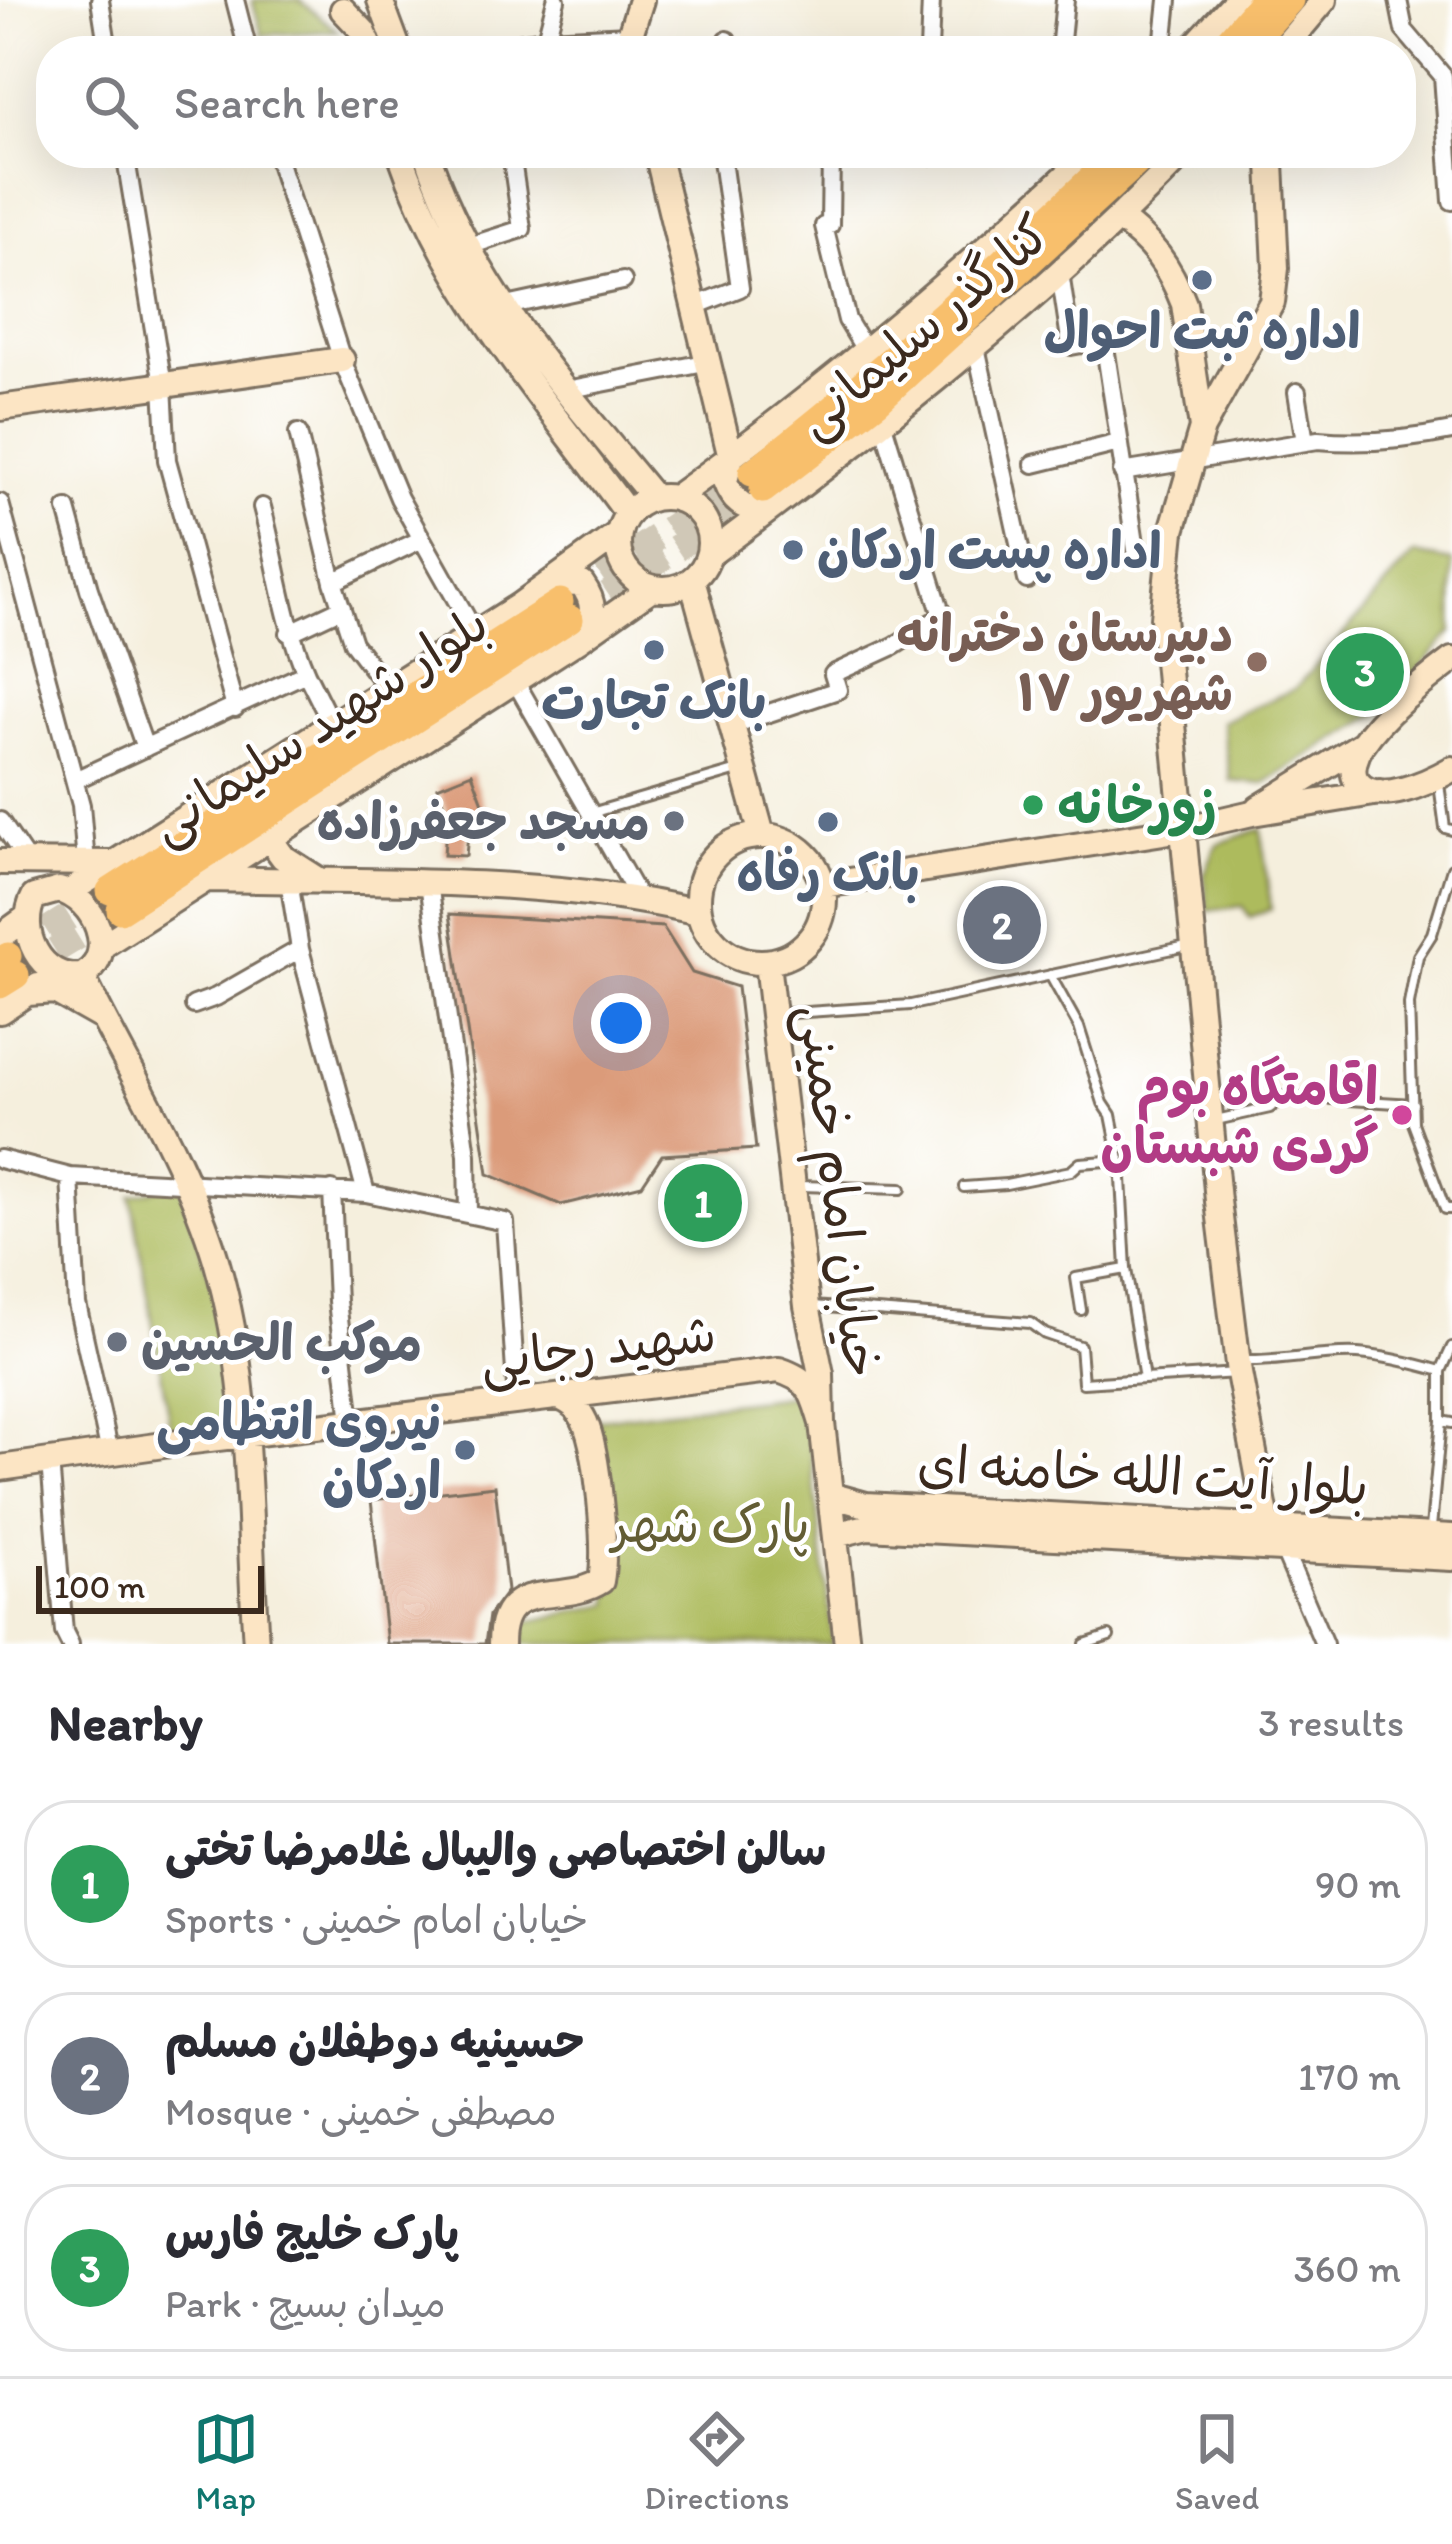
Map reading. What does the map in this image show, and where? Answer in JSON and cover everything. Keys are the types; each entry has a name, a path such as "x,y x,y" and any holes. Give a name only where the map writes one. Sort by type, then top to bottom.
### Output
{"main road":[{"path":"337,5 359,12 368,0"},
{"path":"380,0 393,36"},
{"path":"633,36 641,0"},
{"path":"1204,36 1237,0"},
{"path":"1232,36 1263,0"},
{"path":"1259,36 1290,0"},
{"path":"1293,36 1324,0"},
{"path":"337,5 366,36"},
{"path":"406,168 440,251 623,524 622,563 631,576 652,588"},
{"path":"9,968 69,975 93,970 114,908 332,725 475,633 652,588 670,590 692,580 709,555 707,526 688,504 665,498 566,390 502,307 466,247 432,168"},
{"path":"660,168 705,363 754,483"},
{"name":"کنارگذر سلیمانی","path":"709,555 754,483 866,353 1073,168"},
{"path":"754,483 1102,168"},
{"path":"754,483 877,402 1132,168"},
{"name":"کنارگذر سلیمانی","path":"665,498 754,483 883,424 1060,273 1169,168"},
{"path":"1268,1527 1238,1367 1163,617 1172,531 1202,428 1272,302 1276,268 1270,168"},
{"path":"1118,218 1166,261 1184,304 1202,428"},
{"path":"0,409 342,360"},
{"path":"11,862 92,915 206,879 515,681 623,524 665,498"},
{"path":"692,580 762,835"},
{"name":"بلوار شهید سلیمانی","path":"114,908 564,611"},
{"path":"1252,813 1364,742 1402,701 1452,660"},
{"path":"1364,742 1354,778 1365,789 1381,792"},
{"path":"824,885 1183,829 1381,792 1445,773"},
{"path":"762,835 802,849 824,885 818,928 806,945 767,963 749,962 716,944 699,912 698,893 712,858 726,845 762,835"},
{"path":"269,838 283,857 322,882"},
{"path":"11,862 86,863 114,908 103,1019"},
{"path":"206,879 429,883 639,898 699,912"},
{"path":"0,1011 9,968 34,897 57,891 114,908"},
{"path":"25,919 34,948 69,975 103,1019 185,1180 216,1262 248,1435 256,1644"},
{"name":"خیابان امام خمینی","path":"767,963 808,1312 821,1374 822,1423 847,1644"},
{"path":"9,968 103,1019"},
{"path":"779,1370 798,1358 808,1344 808,1312"},
{"path":"779,1370 801,1377 811,1389 822,1423"},
{"name":"شهید رجایی","path":"0,1468 779,1370"},
{"path":"590,1436 596,1412 613,1391"},
{"path":"501,1644 501,1624 510,1606 528,1598 590,1588 601,1581 603,1544 590,1436 578,1408 559,1397"},
{"name":"بلوار آیت الله خامنه ای","path":"830,1495 866,1505 1441,1536"},
{"name":"بلوار آیت الله خامنه ای","path":"835,1535 867,1526 1452,1558"}],"street":[{"path":"100,0 106,36"},
{"path":"235,0 244,36"},
{"path":"556,0 556,36"},
{"path":"930,36 931,0"},
{"path":"1061,36 1065,0"},
{"path":"1164,36 1168,0"},
{"path":"1398,0 1409,36"},
{"path":"1416,45 1442,76 1452,201"},
{"path":"127,168 163,385 167,460 235,707"},
{"path":"281,168 342,360 399,498 475,633"},
{"path":"466,247 522,230 513,168"},
{"path":"692,307 740,288 723,168"},
{"path":"831,168 830,225 824,226 848,320 866,353"},
{"path":"1060,273 1071,346 1104,340 1136,550"},
{"path":"502,307 623,281"},
{"path":"976,347 1027,580"},
{"path":"566,390 705,363"},
{"path":"1297,392 1305,442"},
{"path":"733,725 838,690 833,674 894,646 942,616 883,424"},
{"path":"1123,472 1305,442 1421,437 1452,431"},
{"path":"298,433 333,581 353,643 388,689"},
{"path":"1034,464 1119,443"},
{"path":"0,503 81,805 86,863"},
{"path":"262,507 289,633 332,725"},
{"path":"67,509 89,589 146,748"},
{"path":"333,581 422,539"},
{"path":"289,633 341,608"},
{"path":"75,780 306,673"},
{"path":"515,681 639,898"},
{"path":"0,821 11,862"},
{"path":"290,881 300,949 366,1192"},
{"path":"429,883 467,1155 468,1214"},
{"path":"194,1006 300,949"},
{"path":"0,1159 70,1178 366,1192 506,1222 517,1402"},
{"path":"70,1178 77,1304 110,1453"},
{"path":"332,1190 337,1301 350,1422"},
{"path":"50,1461 64,1632 70,1644"},
{"path":"1268,1527 1286,1550 1324,1644"}],"lane":[{"path":"591,813 745,768"},
{"path":"1445,773 1444,828 1452,830"},
{"path":"1452,868 1432,934 1418,956 1409,1004 1413,1123 1445,1209 1452,1209"},
{"path":"773,1014 911,1005 1194,945"},
{"path":"1050,975 1079,1027 1111,1115 1120,1160 1126,1269 1144,1379"},
{"path":"1210,1122 1270,1108 1285,1096 1413,1104"},
{"path":"964,1187 1071,1171 1080,1163 1120,1160"},
{"path":"793,1186 901,1189"},
{"path":"1081,1310 1076,1278 1126,1269"},
{"path":"808,1312 1030,1323 1045,1334 1080,1346 1083,1383 1352,1354 1441,1371"},
{"path":"1441,1536 1446,1422 1441,1371 1452,1347"},
{"path":"1085,1644 1109,1636"}],"green space":[{"path":"252,0 299,0 338,31 262,35"},
{"path":"1414,554 1452,561 1452,632 1382,711 1263,784 1231,781 1222,722 1296,688"},
{"path":"1261,829 1271,909 1250,917 1242,906 1208,911 1204,875 1217,844"},
{"path":"180,1183 217,1300 233,1421 171,1431 131,1196"},
{"name":"پارک شهر","path":"804,1394 833,1644 525,1644 522,1623 610,1604 598,1419"}],"building":[{"path":"472,773 493,830 468,833 466,856 444,855 447,813 437,787"},
{"path":"450,914 663,927 692,973 737,987 756,1149 662,1155 642,1185 561,1205 488,1174"},
{"path":"495,1486 507,1591 489,1615 485,1644 387,1644 371,1500"}],"tunnel":[{"path":"566,598 749,475"},
{"path":"574,617 761,491"},
{"path":"12,953 106,893"},
{"path":"20,972 120,910"}],"place":[{"name":"اداره ثبت احوال","path":"1202,280"},
{"name":"اداره پست اردکان","path":"793,550"},
{"name":"بانک تجارت","path":"654,650"},
{"name":"دبیرستان دخترانه ۱۷ شهریور","path":"1257,662"},
{"name":"پارک خلیج فارس","path":"1365,672"},
{"name":"زورخانه","path":"1033,805"},
{"name":"مسجد جعفرزاده","path":"674,821"},
{"name":"بانک رفاه","path":"828,822"},
{"name":"حسینیه دوطفلان مسلم","path":"1002,925"},
{"name":"اقامتگاه بوم گردی شبستان","path":"1402,1115"},
{"name":"سالن اختصاصی والیبال غلامرضا تختی","path":"703,1203"},
{"name":"موکب الحسین","path":"117,1342"},
{"name":"نیروی انتظامی اردکان","path":"465,1450"}]}
